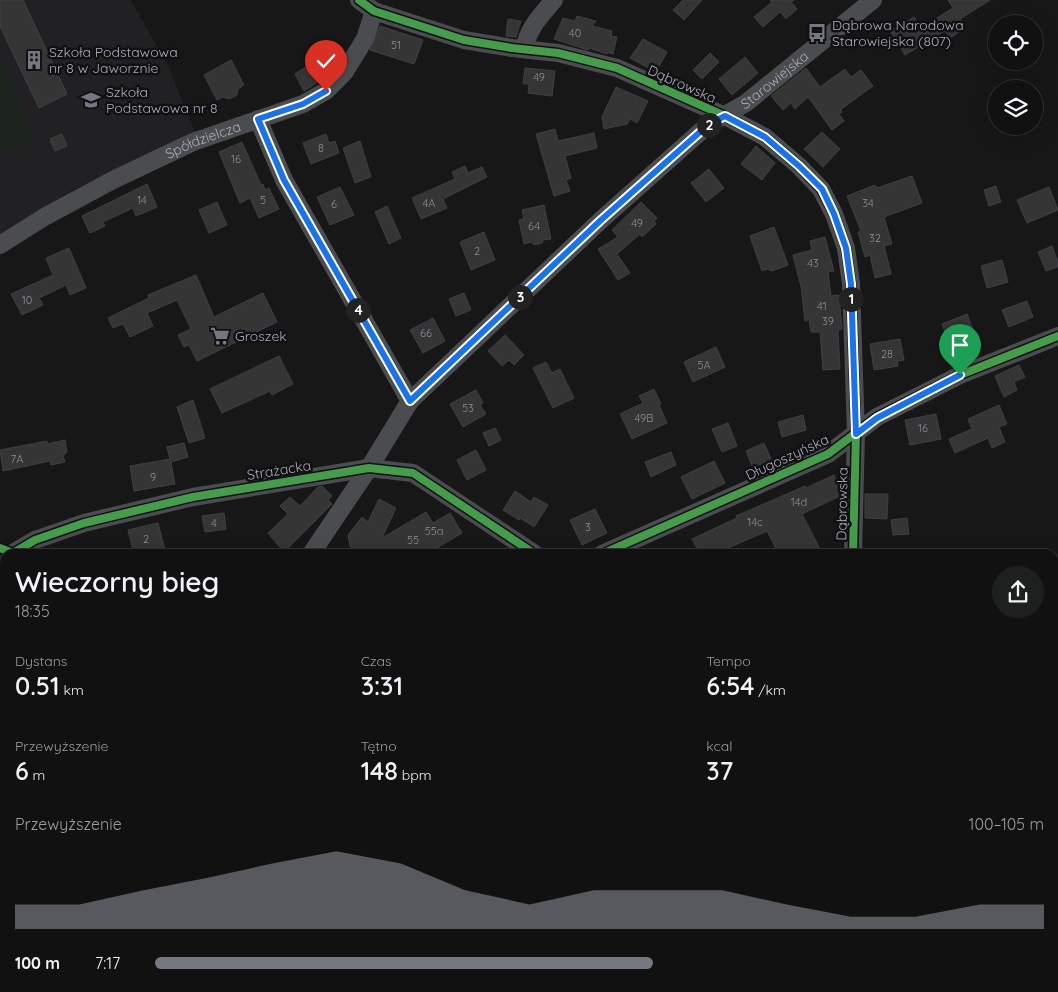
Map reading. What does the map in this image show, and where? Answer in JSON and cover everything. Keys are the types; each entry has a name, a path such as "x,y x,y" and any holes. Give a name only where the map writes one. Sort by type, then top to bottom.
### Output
{"street":[{"name":"Dąbrowska","path":"359,0 374,11 464,40 558,53 617,68 725,116 765,137 822,189 834,214 846,248 851,284 856,434 854,549"},
{"path":"524,49 526,37 531,28 554,0"},
{"name":"Starowiejska","path":"314,549 369,468 410,401 601,220 709,124 746,103 873,0"},
{"name":"Spółdzielcza","path":"0,245 46,216 113,180 193,142 303,104 326,91 344,73 365,39 374,11"},
{"path":"258,119 284,180 410,401"},
{"name":"Długoszyńska","path":"613,549 828,454 877,418 960,375 1058,336"},
{"path":"338,456 347,472"},
{"name":"Strażacka","path":"20,549 35,540 84,523 193,497 369,468 412,473 527,549"}],"shaded area":[{"name":"Szkoła Podstawowa nr 8","path":"0,0 131,0 169,68 195,132 69,192 0,236"},
{"path":"0,59 35,140 0,156"}],"building":[{"name":"Szkoła Podstawowa nr 8 w Jaworznie","path":"0,0 23,0 67,94 39,108 0,26"},
{"path":"683,0 702,0 684,20 673,10"},
{"path":"770,0 794,0 791,2 797,9 786,19 780,12 763,27 754,17 772,2"},
{"path":"948,0 990,0 960,19 965,28 950,38 945,31 905,55 890,31 914,17 921,28 953,8"},
{"path":"577,16 596,21 592,26 612,31 611,36 617,37 613,54 589,48 588,50 554,39 563,18 575,21"},
{"path":"508,19 521,21 516,37 506,36"},
{"path":"380,26 423,40 414,64 370,50"},
{"path":"643,39 667,52 656,72 630,58"},
{"path":"710,53 719,62 702,79 693,70"},
{"path":"745,57 758,73 732,95 719,79"},
{"path":"231,60 244,85 238,89 237,95 229,99 223,97 217,100 204,75"},
{"path":"313,62 324,78 304,91 295,74"},
{"path":"525,68 555,71 552,96 528,93 529,84 523,84"},
{"path":"806,68 820,87 845,69 851,77 861,70 873,86 840,110 842,112 839,114 844,121 832,130 808,97 795,109 791,103 783,110 771,96"},
{"path":"616,87 648,101 637,123 630,119 627,124 604,129 602,117"},
{"path":"555,129 558,141 594,133 597,148 565,156 571,178 566,180 570,191 554,196 536,134"},
{"path":"822,132 840,149 823,167 804,149"},
{"path":"62,134 67,146 55,151 50,139"},
{"path":"326,134 329,143 335,141 339,153 311,164 303,143"},
{"path":"360,141 371,177 355,183 343,148"},
{"path":"242,142 261,185 263,184 265,190 269,188 279,209 259,218 250,198 240,203 219,152"},
{"path":"756,146 775,163 762,180 741,164"},
{"path":"465,166 468,173 482,167 487,177 443,199 447,208 421,219 412,198 455,179 452,172"},
{"path":"709,169 724,188 706,202 691,183"},
{"path":"912,176 922,203 884,217 892,244 884,246 891,274 875,278 870,255 865,257 858,232 861,231 847,196 875,185 877,188"},
{"path":"147,184 157,207 136,216 133,208 103,222 105,226 90,233 82,216"},
{"path":"996,186 1001,202 989,206 984,190"},
{"path":"340,187 354,215 330,225 317,197"},
{"path":"1049,187 1058,210 1027,223 1017,200"},
{"path":"217,202 227,225 209,233 199,210"},
{"path":"641,202 657,218 654,221 656,224 642,237 640,234 617,254 630,273 618,280 598,249 618,237 612,230"},
{"path":"544,205 551,239 543,240 542,243 534,245 532,242 524,244 519,220 524,219 522,210"},
{"path":"387,206 401,238 389,244 375,212"},
{"path":"774,227 788,265 772,271 767,269 762,271 750,236"},
{"path":"484,232 495,260 471,270 460,242"},
{"path":"825,237 834,271 828,272 831,296 839,295 842,329 838,330 840,369 823,370 820,332 811,332 809,319 805,321 801,286 793,255 812,250 810,241"},
{"path":"1052,246 1058,267 1046,271 1038,252"},
{"path":"69,248 86,288 70,295 66,285 39,298 43,305 22,315 11,294 53,275 46,258"},
{"path":"1002,260 1008,282 987,288 981,266"},
{"path":"196,275 214,317 263,293 277,322 197,361 189,345 184,347 178,335 191,329 177,300 147,313 153,326 130,337 123,324 113,328 108,318 149,298 148,295"},
{"path":"464,293 471,310 456,316 449,299"},
{"path":"1027,301 1033,317 1009,327 1002,310"},
{"path":"967,314 975,335 950,345 942,324"},
{"path":"433,318 445,341 423,353 410,330"},
{"path":"505,335 524,355 514,365 509,360 502,366 488,351"},
{"path":"900,339 904,360 897,361 898,366 874,370 870,344"},
{"path":"716,347 725,367 693,382 684,362"},
{"path":"279,356 293,384 272,395 270,391 222,413 210,389"},
{"path":"546,362 552,373 560,369 574,398 553,408 533,368"},
{"path":"1019,365 1025,377 1014,382 1017,390 1004,397 995,376"},
{"path":"654,389 667,423 632,439 620,414 643,403 639,396"},
{"path":"476,390 483,403 480,405 486,414 463,427 450,404"},
{"path":"193,400 205,438 189,443 177,407"},
{"path":"999,405 1007,424 999,427 1005,442 992,448 988,438 955,453 949,439 972,429 968,419"},
{"path":"936,414 941,439 910,445 905,420"},
{"path":"803,415 806,430 782,437 778,422"},
{"path":"728,423 737,446 722,452 712,429"},
{"path":"495,428 501,440 489,446 483,433"},
{"path":"65,440 67,452 63,456 65,462 51,465 50,461 3,471 0,450 47,441 47,444"},
{"path":"184,443 188,457 171,462 175,484 134,491 130,466 170,459 167,447"},
{"path":"764,443 773,463 754,471 746,451"},
{"path":"476,450 486,470 467,480 457,460"},
{"path":"671,452 676,465 651,477 645,462"},
{"path":"714,461 725,483 692,499 681,477"},
{"path":"834,475 842,495 802,514 820,549 776,549 767,531 726,549 697,549 692,539 737,518 736,516 805,486 806,488"},
{"path":"322,486 332,496 328,500 332,504 287,549 281,549 268,533 288,514 280,506 290,497 300,506 318,487"},
{"path":"515,491 531,502 534,497 548,505 534,527 503,510"},
{"path":"865,494 888,494 887,519 865,518"},
{"path":"379,499 396,508 382,538 426,512 433,523 450,513 462,533 435,549 354,549 350,546 348,535 362,517 368,522"},
{"path":"595,509 607,533 582,545 570,520"},
{"path":"224,513 226,529 205,532 202,516"},
{"path":"907,518 909,534 893,535 891,520"},
{"path":"158,523 165,549 133,549 128,530"}],"cycle path":[{"path":"359,0 374,11 464,40 558,53 617,68 725,116 765,137 799,166 821,189 834,214 846,248 851,284 856,434 853,549"},
{"path":"613,549 828,454 877,417 960,375 1058,336"},
{"path":"20,549 35,540 84,523 193,497 369,468 413,473 527,549"}],"place":[{"name":"Dąbrowa Narodowa Starowiejska (807)","path":"817,33"},
{"name":"Szkoła Podstawowa nr 8 w Jaworznie","path":"34,60"},
{"name":"Szkoła Podstawowa nr 8","path":"91,100"},
{"name":"Groszek","path":"220,336"}],"route":[{"path":"326,91 303,104 258,119 284,180 410,401 601,220 709,124 725,116 765,137 799,166 822,189 834,214 846,248 851,284 856,434 877,418 960,375"}]}
